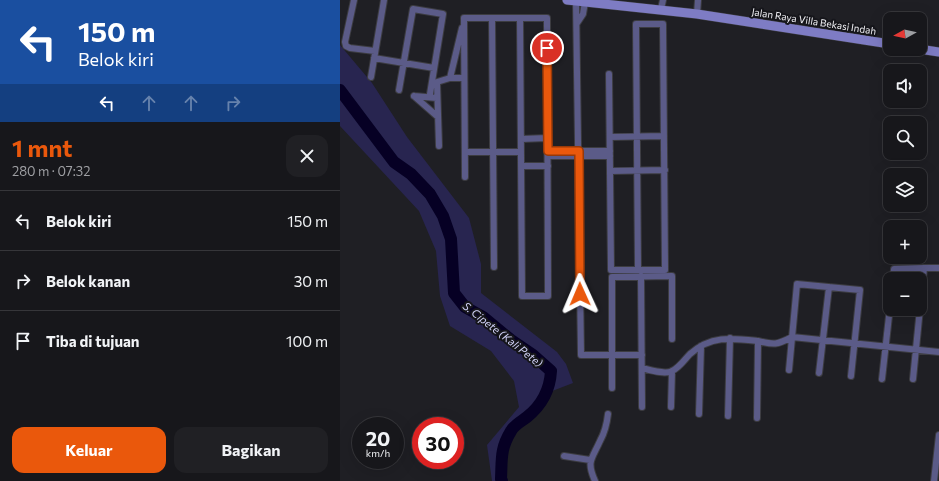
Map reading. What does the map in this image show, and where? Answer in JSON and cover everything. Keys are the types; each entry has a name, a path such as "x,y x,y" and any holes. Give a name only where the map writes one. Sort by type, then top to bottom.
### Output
{"main road":[{"name":"Jalan Raya Villa Bekasi Indah","path":"576,1 662,5 697,14 883,43"},
{"path":"927,50 939,52"}],"street":[{"path":"354,0 345,44 347,47 404,63 434,68"},
{"path":"371,77 384,0"},
{"path":"697,14 698,0"},
{"path":"576,1 581,355 642,355"},
{"path":"576,1 583,14 577,23"},
{"path":"399,90 413,9 443,14 430,94"},
{"path":"464,18 520,18 547,18 548,296 522,296 520,18"},
{"path":"464,18 465,177"},
{"path":"450,78 464,18"},
{"path":"492,18 494,267"},
{"path":"609,74 611,270 638,270 665,270 663,24 636,24 638,270"},
{"path":"340,34 347,35"},
{"path":"439,146 437,82 450,78 464,78"},
{"path":"437,98 414,96 438,117"},
{"path":"610,137 664,136"},
{"path":"521,139 548,138"},
{"path":"465,152 521,152"},
{"path":"548,153 610,153"},
{"path":"521,166 548,166"},
{"path":"610,171 664,170"},
{"path":"913,379 924,268"},
{"path":"894,272 894,269 939,268"},
{"path":"612,388 612,276 672,276 672,338"},
{"path":"641,276 642,407"},
{"path":"789,370 797,284 860,290 851,376"},
{"path":"819,373 829,287"},
{"path":"882,379 889,316"},
{"path":"671,407 672,372 691,353 701,346 716,340 730,338 771,344 780,343 792,337 939,352"},
{"path":"728,416 730,338"},
{"path":"757,418 758,341"},
{"path":"699,414 701,346"},
{"path":"642,368 672,372"},
{"path":"595,481 590,469 590,460 603,435 608,414"},
{"path":"934,481 939,435"},
{"path":"564,456 590,460"}],"shaded area":[{"path":"340,45 372,83 407,137 469,218 481,264 481,293 557,352 566,364 573,383 547,393 532,413 512,429 502,450 502,481 492,481 487,445 519,407 514,381 491,351 450,326 440,296 436,251 419,211 340,126"}],"waterway":[{"name":"S. Cipete (Kali Pete)","path":"340,90 394,162 411,174 430,194 443,216 451,239 454,293 465,307 483,317 511,340 533,355 551,371 549,384 541,402 527,417 512,429 507,437 502,454 502,481"}],"route":[{"path":"547,48 548,151 579,151 580,294"}]}
